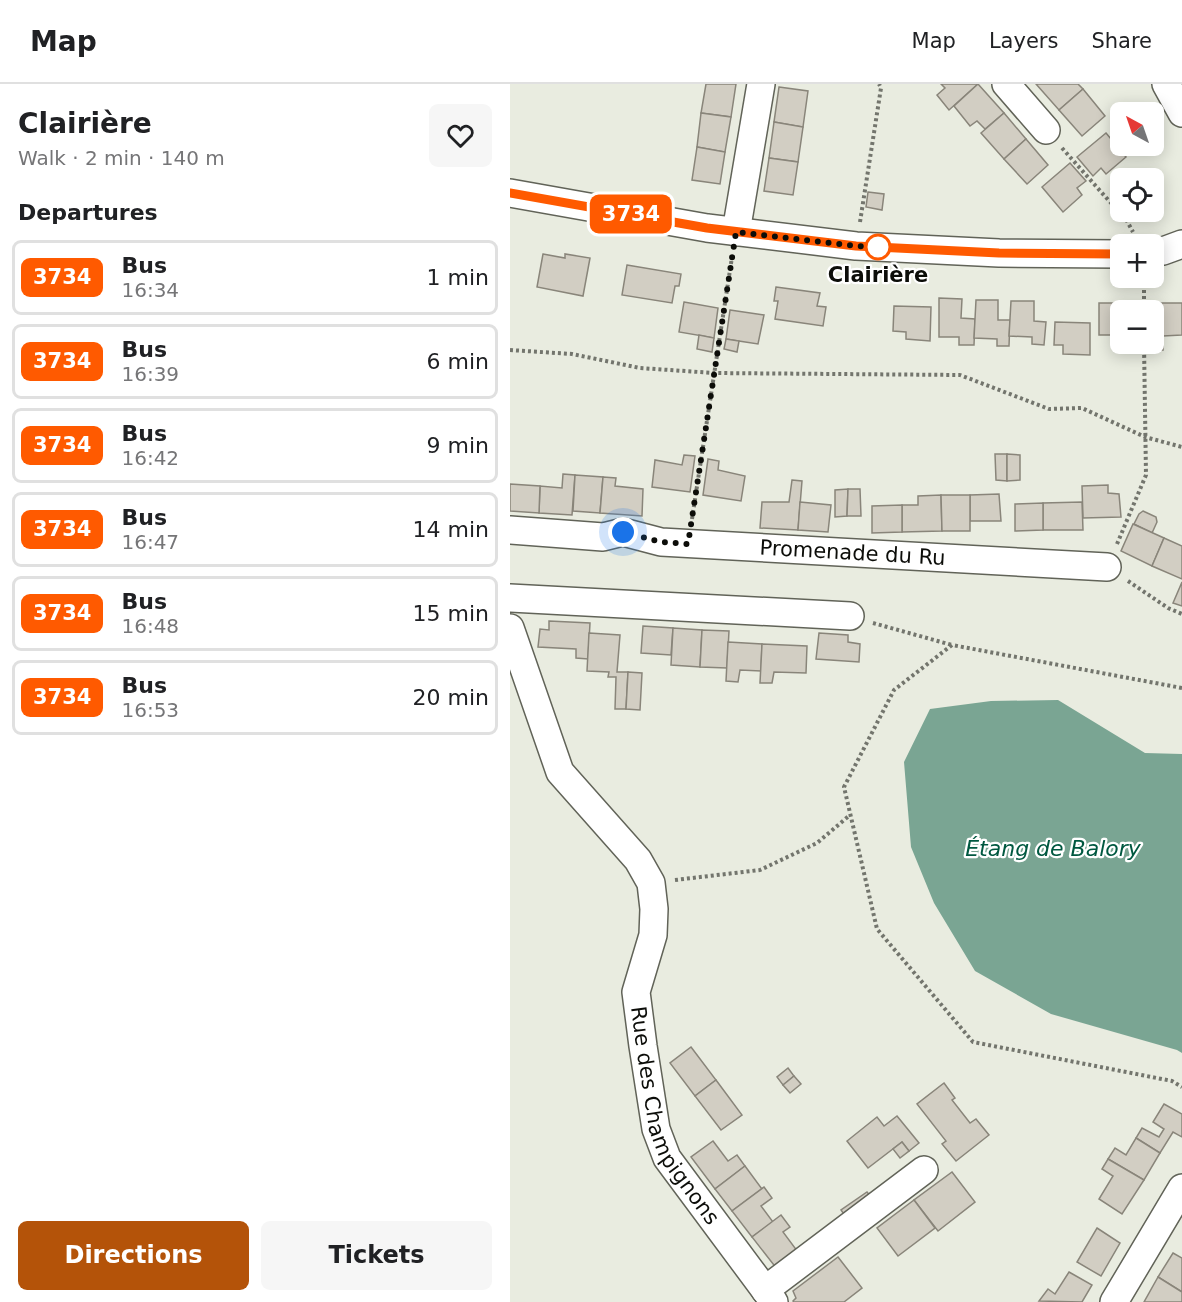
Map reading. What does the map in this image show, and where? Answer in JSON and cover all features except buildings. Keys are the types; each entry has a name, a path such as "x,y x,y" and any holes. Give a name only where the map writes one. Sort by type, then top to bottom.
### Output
{"street":[{"path":"736,232 761,84"},
{"path":"1006,84 1046,130"},
{"path":"1166,84 1182,113"},
{"path":"510,193 736,232 856,246 999,253 1110,249"},
{"path":"1164,251 1182,244"},
{"name":"Promenade du Ru","path":"510,530 603,537 623,532 661,542 688,544 1107,567"},
{"path":"510,598 850,616"},
{"name":"Rue des Champignons","path":"510,628 560,772 638,860 651,883 654,909 653,935 636,992 656,1129 667,1158 769,1296"},
{"path":"769,1296 924,1170"},
{"path":"1114,1302 1182,1188"}],"path":[{"path":"856,246 881,88 879,84"},
{"path":"1046,130 1127,221 1131,234"},
{"path":"688,544 736,232"},
{"path":"510,350 572,354 640,368 714,373 960,375 1049,409 1082,408 1145,437 1182,447"},
{"path":"1144,354 1146,475 1107,567 1168,608 1182,614"},
{"path":"850,616 952,645 1182,688"},
{"path":"952,645 894,690 844,787 878,929 973,1042 1172,1081 1182,1087"},
{"path":"651,883 760,870 817,843 850,815"}],"water":[{"name":"Étang de Balory","path":"1058,700 1145,753 1182,754 1182,1053 1051,1014 975,971 934,903 911,847 904,762 930,709 991,701"}],"bus line":[{"name":"3734","path":"510,193 707,228 856,246 999,253 1110,254"}],"place":[{"name":"Clairière","path":"878,247"}],"route":[{"path":"623,532 661,542 688,544 736,232 882,247 878,247"}]}
